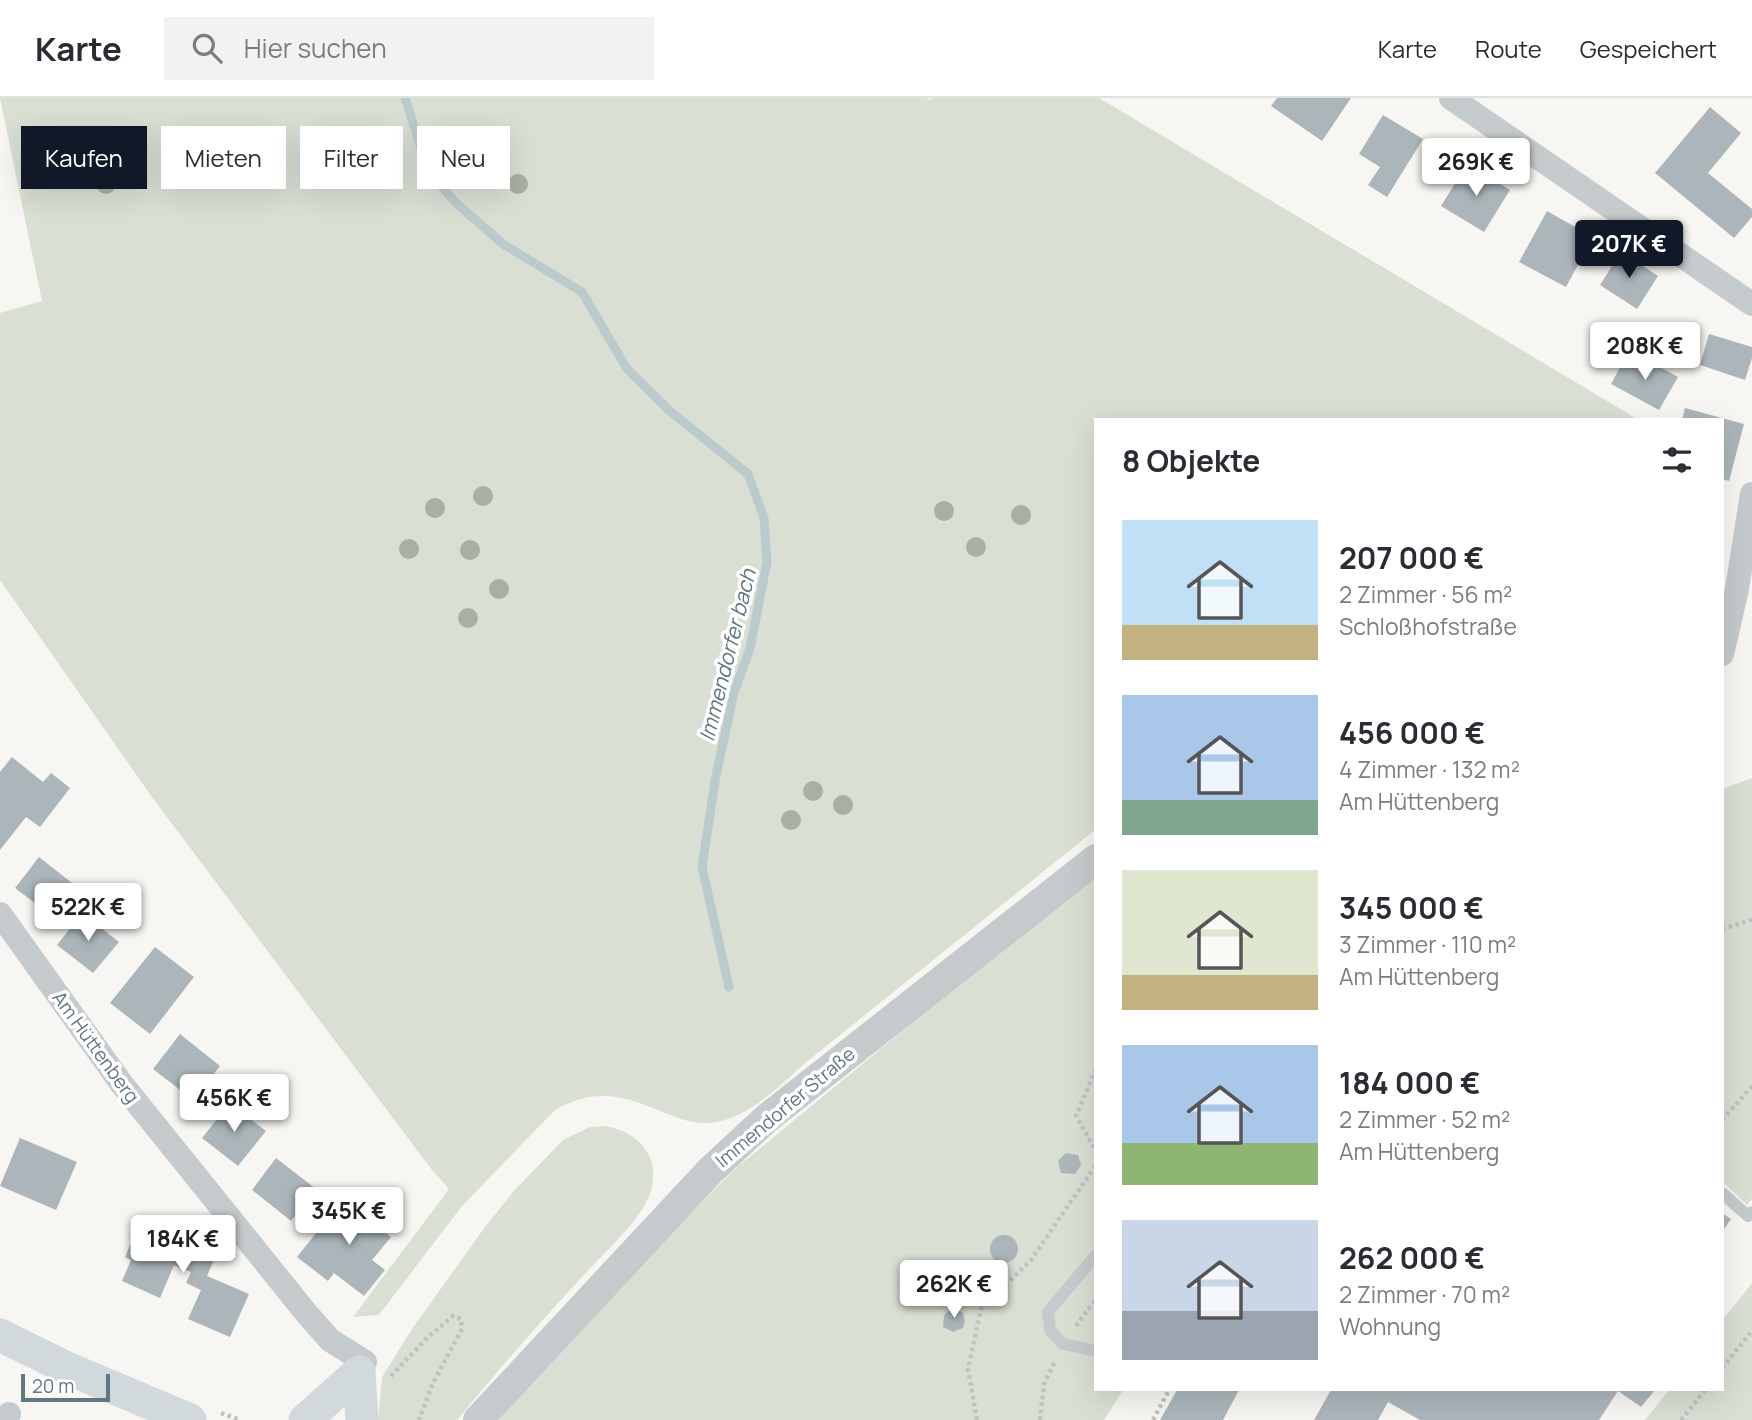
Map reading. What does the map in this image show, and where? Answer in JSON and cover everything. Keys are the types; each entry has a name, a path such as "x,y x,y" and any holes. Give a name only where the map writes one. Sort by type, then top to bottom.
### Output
{"main road":[{"path":"0,1335 190,1420"},
{"path":"305,1420 359,1371 361,1411"}],"street":[{"path":"1451,98 1752,304"},
{"path":"1724,645 1737,589 1752,494"},
{"name":"Immendorfer Straße","path":"478,1420 604,1283 736,1146 766,1119 1094,861"},
{"name":"Am Hüttenberg","path":"0,914 121,1083 307,1314 330,1340 365,1362"}],"lane":[{"path":"1724,1195 1750,1216"},
{"path":"1094,1257 1048,1312 1050,1330 1063,1344 1094,1351"}],"path":[{"path":"1724,928 1752,920"},
{"path":"1094,1074 1076,1116 1094,1147"},
{"path":"1724,1118 1752,1086"},
{"path":"977,1420 968,1368 981,1309 1031,1260 1094,1169"},
{"path":"1040,1420 1044,1384 1063,1344 1094,1302"},
{"path":"361,1411 427,1338 453,1316 461,1319 463,1329 432,1384 419,1420"},
{"path":"1724,1366 1752,1331"},
{"path":"1153,1420 1168,1391"},
{"path":"1681,1420 1704,1391"}],"shaded area":[{"path":"0,98 1099,98 1636,418 1094,418 1094,831 761,1101 736,1116 723,1121 696,1122 631,1100 606,1096 581,1099 555,1110 462,1206 379,1315 353,1317 449,1189 154,800 0,580 0,313 42,301"},
{"path":"1752,778 1752,1199 1747,1205 1724,1183 1724,788"},
{"path":"1094,873 1094,1391 1122,1391 1104,1420 499,1420 596,1308 735,1169"},
{"path":"606,1126 639,1141 651,1159 653,1183 637,1216 533,1330 457,1420 378,1420 382,1377 412,1329 485,1227 513,1192 563,1140 590,1127"},
{"path":"1752,1283 1752,1420 1645,1420 1668,1391 1724,1391 1724,1318"}],"building":[{"path":"1277,98 1351,98 1322,141 1271,106"},
{"path":"1710,107 1741,133 1708,173 1752,209 1752,217 1734,238 1655,173"},
{"path":"1383,115 1423,139 1387,197 1368,185 1380,167 1359,154"},
{"path":"1467,164 1510,190 1484,232 1441,206"},
{"path":"1547,211 1593,237 1566,287 1519,262"},
{"path":"1621,252 1658,276 1637,309 1600,285"},
{"path":"1709,334 1752,347 1752,358 1745,380 1700,365"},
{"path":"1645,359 1678,377 1659,410 1611,384 1624,360 1641,369"},
{"path":"1685,408 1722,418 1682,418"},
{"path":"1724,419 1744,424 1729,481 1724,480"},
{"path":"12,757 43,782 51,773 70,788 40,827 26,817 0,850 0,772"},
{"path":"39,857 72,883 48,913 15,888"},
{"path":"82,913 119,942 93,973 57,945"},
{"path":"155,947 194,977 150,1034 110,1003"},
{"path":"180,1034 220,1066 193,1100 153,1069"},
{"path":"230,1103 266,1131 238,1166 202,1138"},
{"path":"20,1138 77,1162 56,1210 0,1186"},
{"path":"1066,1153 1078,1155 1081,1165 1075,1174 1061,1173 1058,1161"},
{"path":"276,1158 316,1189 291,1221 252,1190"},
{"path":"360,1199 387,1219 380,1228 391,1237 372,1260 385,1270 364,1296 334,1273 328,1281 297,1257 339,1204 350,1212"},
{"path":"1724,1214 1731,1219 1724,1229"},
{"path":"142,1218 204,1244 202,1249 216,1255 207,1276 249,1294 230,1337 188,1319 201,1290 186,1283 191,1272 174,1265 160,1298 122,1281 131,1260 125,1257"},
{"path":"1004,1235 1014,1239 1018,1249 1014,1259 1004,1263 994,1259 990,1249 994,1239"},
{"path":"953,1308 963,1313 965,1321 963,1328 953,1332 943,1327 944,1315"},
{"path":"1176,1391 1238,1391 1223,1420 1160,1420"},
{"path":"1330,1391 1618,1391 1599,1420 1420,1420 1388,1402 1378,1420 1314,1420"},
{"path":"1618,1391 1654,1391 1641,1407"}],"waterway":[{"name":"Immendorfer bach","path":"405,98 429,172 455,202 503,244 582,292 627,369 671,412 748,474 764,518 767,562 750,648 734,693 716,775 702,867 729,987"}]}
